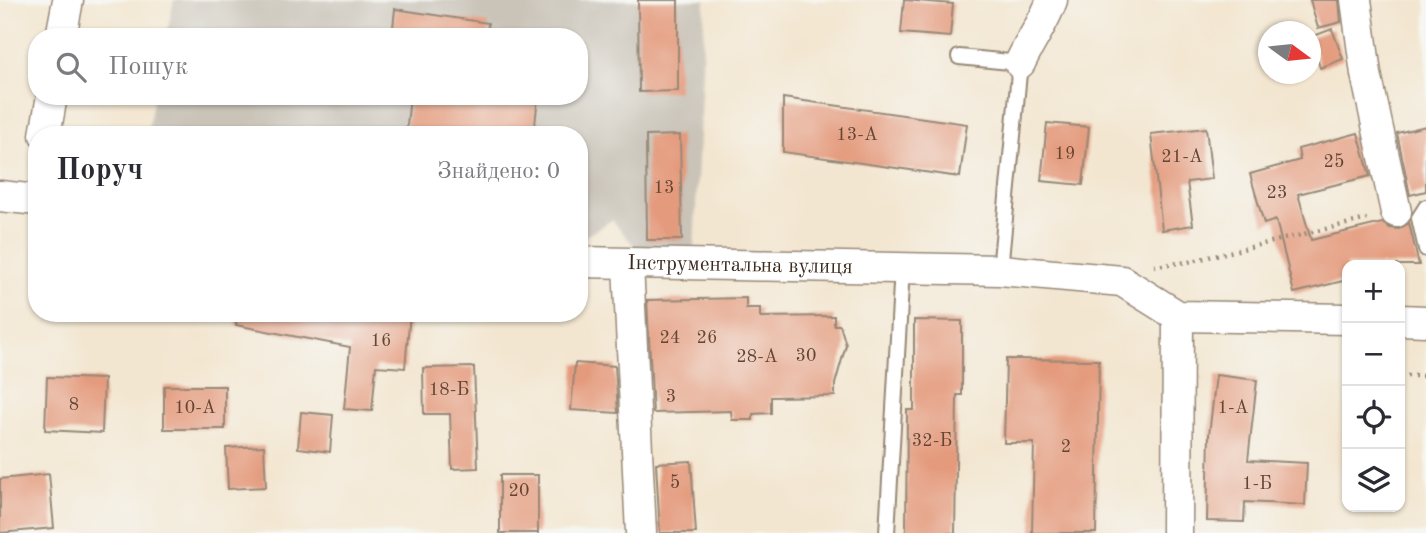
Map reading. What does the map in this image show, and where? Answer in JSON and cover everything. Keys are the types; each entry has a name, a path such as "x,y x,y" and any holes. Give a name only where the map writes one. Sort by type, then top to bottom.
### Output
{"street":[{"path":"1020,63 1030,40 1045,23 1052,0"},
{"path":"1356,0 1366,74 1396,212"},
{"path":"61,28 62,1"},
{"path":"47,126 50,105"},
{"path":"0,196 28,196"},
{"name":"Інструментальна вулиця","path":"588,263 1000,270 1122,281 1178,316"},
{"path":"628,265 642,533"},
{"path":"1177,533 1178,316 1342,319"},
{"path":"1405,320 1426,321"}],"lane":[{"path":"959,57 1020,63 1000,270"},
{"path":"1426,207 1419,218 1426,249"},
{"path":"887,533 902,267"}],"path":[{"path":"1188,262 1396,212"},
{"path":"1405,376 1426,376"}],"shaded area":[{"path":"174,0 705,0 694,251 638,250 612,220 588,235 588,126 149,126 152,105 588,105 588,28 168,28"}],"building":[{"path":"638,0 678,0 678,91 639,92"},
{"path":"904,0 953,4 950,37 901,33"},
{"path":"1310,0 1339,0 1341,22 1321,27 1321,21 1316,21"},
{"path":"395,9 488,23 488,28 393,28"},
{"path":"1332,29 1343,59 1321,68 1321,33"},
{"path":"783,98 967,124 960,177 783,152"},
{"path":"409,105 537,105 535,126 407,126"},
{"path":"1047,123 1089,127 1083,185 1041,181"},
{"path":"1426,126 1426,191 1410,195 1397,133"},
{"path":"1206,128 1212,179 1187,182 1193,225 1162,230 1151,134"},
{"path":"1358,133 1370,176 1298,194 1311,240 1382,223 1399,229 1409,223 1419,265 1405,265 1405,260 1342,260 1342,281 1294,293 1276,220 1264,224 1250,174 1300,160 1298,149"},
{"path":"680,135 682,240 647,240 646,136"},
{"path":"746,298 746,308 760,308 760,317 834,316 834,325 840,325 846,345 835,384 835,396 771,397 771,413 753,414 753,420 732,420 731,411 653,413 647,300"},
{"path":"914,320 962,321 962,395 957,395 955,533 906,533 907,410 914,410"},
{"path":"236,322 409,322 405,368 376,366 372,411 344,409 350,347 236,325"},
{"path":"1006,359 1099,360 1096,533 1032,533 1034,443 1004,443"},
{"path":"575,363 615,366 618,413 571,410"},
{"path":"474,367 478,468 452,469 450,414 424,414 423,368"},
{"path":"1216,375 1257,380 1248,460 1307,463 1305,505 1245,502 1244,522 1207,521 1209,435"},
{"path":"47,377 104,379 102,433 45,430"},
{"path":"164,386 225,386 225,429 164,429"},
{"path":"301,412 333,415 330,452 298,448"},
{"path":"264,446 266,487 228,489 226,448"},
{"path":"691,461 696,533 660,533 656,463"},
{"path":"49,474 54,528 0,533 0,479"},
{"path":"500,475 538,475 538,533 500,533"}]}
